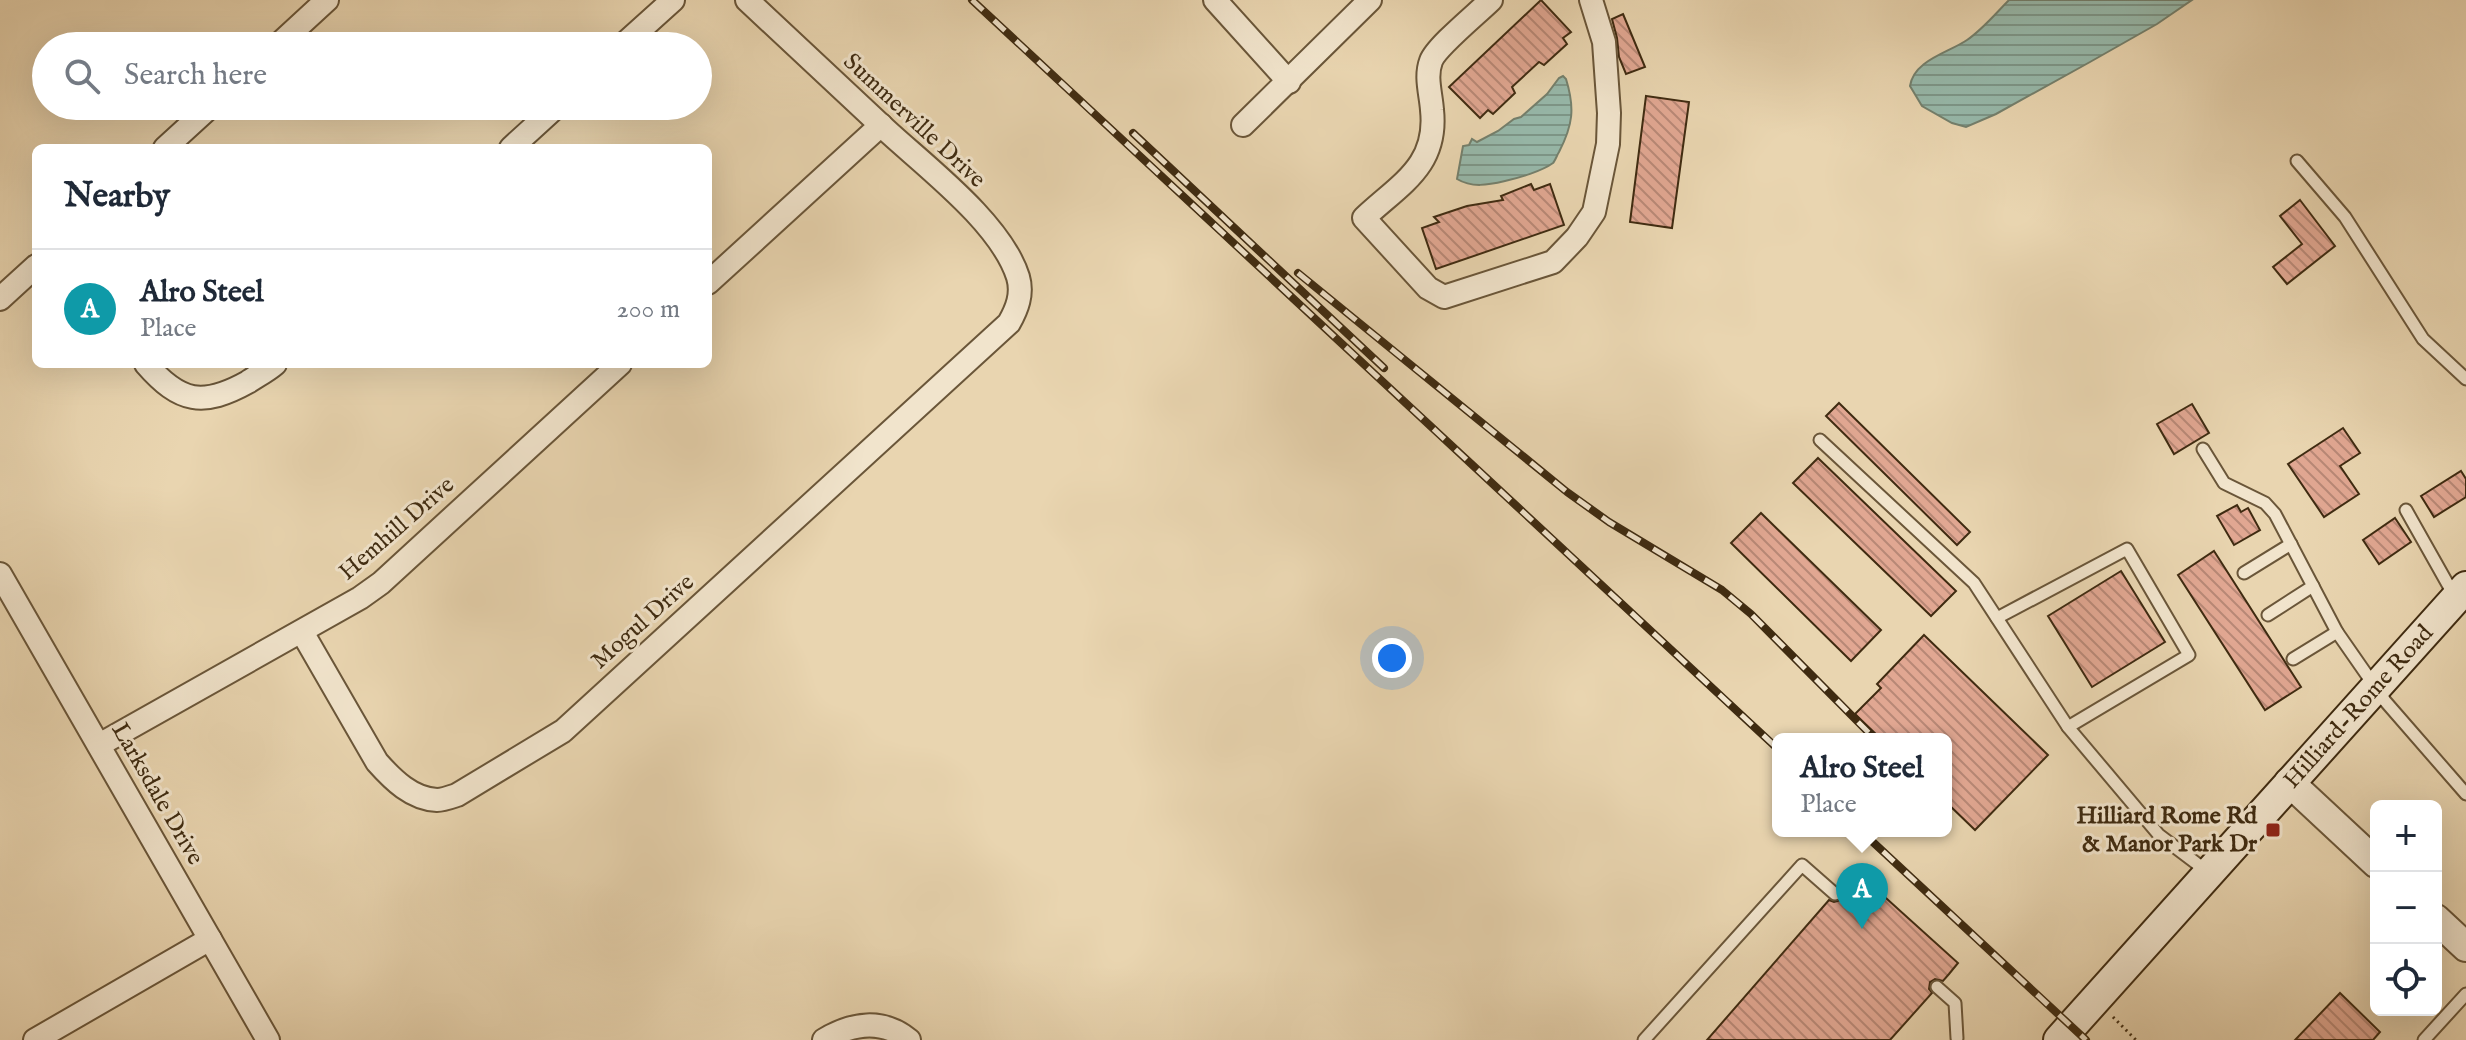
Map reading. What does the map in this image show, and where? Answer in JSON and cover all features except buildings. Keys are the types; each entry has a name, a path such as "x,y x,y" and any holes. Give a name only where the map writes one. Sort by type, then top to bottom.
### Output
{"main road":[{"name":"Hilliard-Rome Road","path":"2059,1040 2461,593"}],"street":[{"path":"292,32 327,0"},
{"path":"638,32 673,0"},
{"name":"Summerville Drive","path":"747,0 966,204 1001,243 1019,280 1020,298"},
{"path":"1215,0 1289,82"},
{"path":"1491,0 1432,57 1427,73 1434,128 1430,149 1419,168 1364,218 1428,288 1444,297 1553,262 1577,237 1594,212 1608,144 1609,113 1604,42 1591,0"},
{"path":"1243,125 1367,1"},
{"path":"169,144 196,120"},
{"path":"515,144 542,120"},
{"path":"712,279 881,125"},
{"path":"0,299 32,270"},
{"name":"Mogul Drive","path":"302,632 377,762 392,779 409,792 438,800 457,795 563,731 1009,323 1020,298"},
{"path":"150,368 175,391 191,398 216,397 269,368"},
{"name":"Hemhill Drive","path":"99,745 302,632 381,583 616,368"},
{"name":"Larksdale Drive","path":"0,574 268,1040"},
{"path":"2289,782 2370,857"},
{"path":"2442,925 2466,947"},
{"path":"35,1040 210,939"},
{"path":"824,1040 843,1029 860,1025 880,1025 909,1040"}],"lane":[{"path":"2297,161 2345,217 2423,339 2466,379"},
{"path":"1820,440 1974,583 2068,727 2159,835 2209,873"},
{"path":"2203,449 2224,483 2265,503 2275,514 2337,632 2361,670 2466,794"},
{"path":"2406,510 2461,593"},
{"path":"2244,573 2291,544"},
{"path":"1997,618 2127,549 2189,655 2068,727"},
{"path":"2268,615 2313,586"},
{"path":"2293,659 2337,632"},
{"path":"1644,1040 1802,865 1835,894"},
{"path":"1937,987 1955,1003 1957,1039"},
{"path":"2424,1040 2466,994"}],"path":[{"path":"2096,1000 2136,1040"}],"shaded area":[{"path":"2009,0 2192,0 2090,62 1996,114 1966,127 1952,123 1922,106 1910,86 1918,70 1973,36"},
{"path":"1563,76 1569,89 1571,116 1564,142 1553,163 1530,174 1492,184 1474,185 1457,179 1463,146 1469,145 1472,139 1477,142 1521,117"}],"railway":[{"path":"972,0 1772,743"},
{"path":"1133,133 1384,368"},
{"path":"1298,273 1567,492 1609,522 1722,590 1751,614 1869,733"},
{"path":"1867,837 2086,1040"}],"place":[{"name":"Hilliard Rome Rd & Manor Park Dr","path":"2273,830"},
{"name":"Alro Steel","path":"1862,929"}]}
